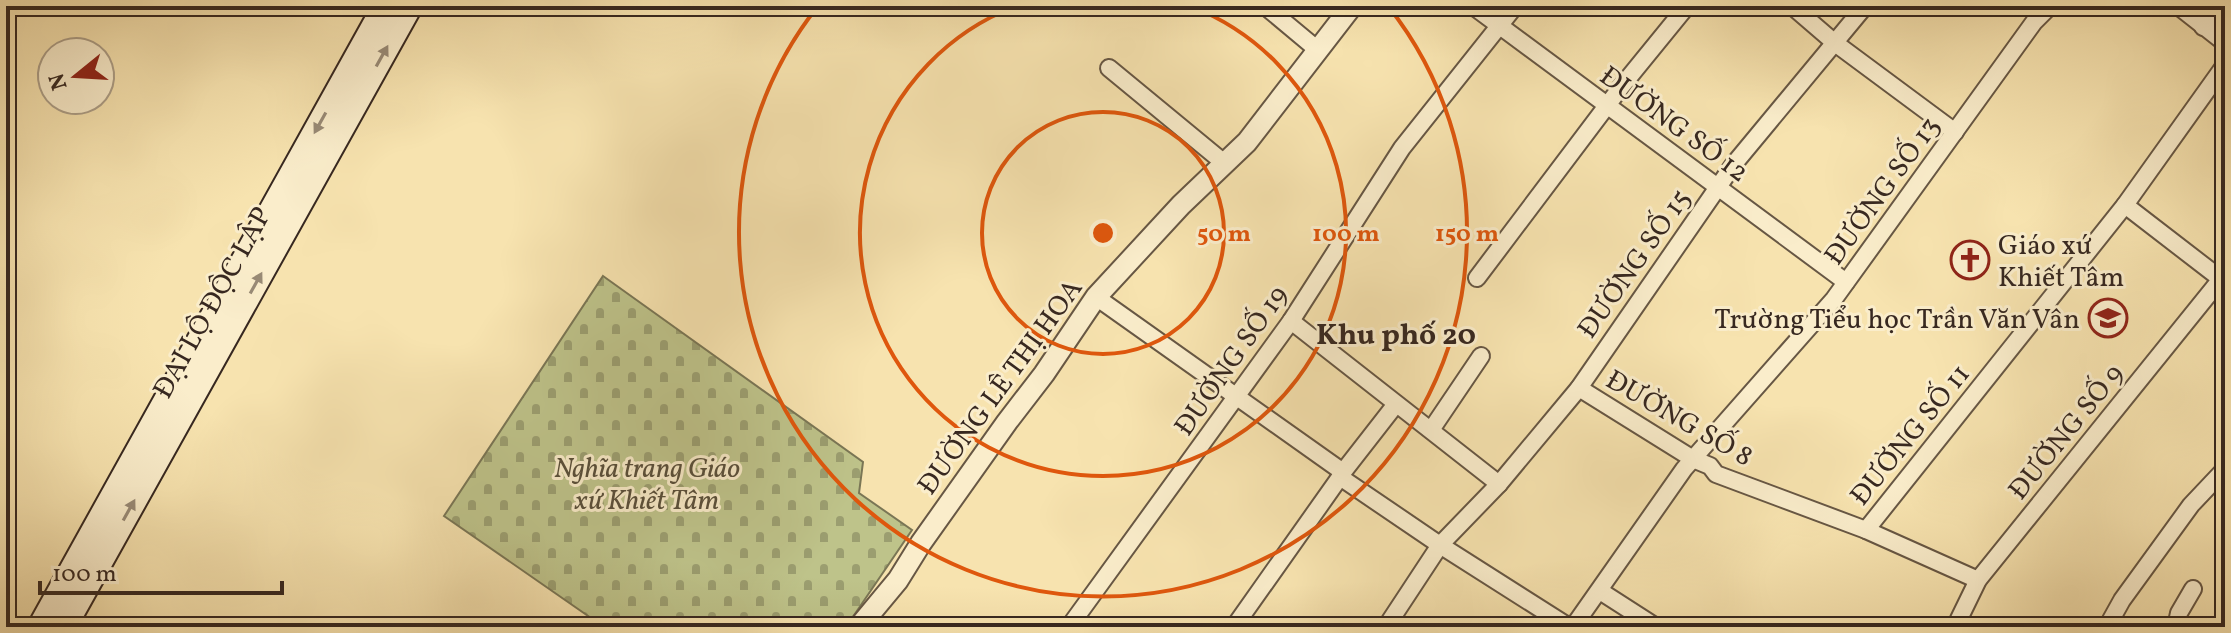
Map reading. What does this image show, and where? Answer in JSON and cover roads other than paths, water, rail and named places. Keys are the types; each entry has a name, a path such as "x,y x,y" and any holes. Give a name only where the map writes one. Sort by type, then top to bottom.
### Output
{"main road":[{"name":"ĐẠI LỘ ĐỘC LẬP","path":"40,627 385,6"},
{"name":"ĐẠI LỘ ĐỘC LẬP","path":"64,627 410,6"}],"street":[{"path":"1265,6 1319,51"},
{"name":"ĐƯỜNG LÊ THỊ HOA","path":"859,627 898,580 1096,297 1181,205 1247,142 1352,6"},
{"name":"ĐƯỜNG SỐ 12","path":"1473,6 1846,282"},
{"name":"ĐƯỜNG SỐ 19","path":"1069,627 1291,321 1402,148 1515,6"},
{"path":"1477,278 1687,6"},
{"path":"1792,6 1835,43 1955,132"},
{"name":"ĐƯỜNG SỐ 15","path":"1440,545 1499,484 1579,388 1734,164 1865,6"},
{"name":"ĐƯỜNG SỐ 13","path":"1571,627 1693,459 1834,299 2034,22 2050,6"},
{"path":"2178,6 2225,43"},
{"path":"2203,27 2219,6"},
{"name":"ĐƯỜNG SỐ 11","path":"1866,530 2125,205 2225,65"},
{"path":"1109,68 1223,162"},
{"path":"2125,205 2223,276"},
{"name":"ĐƯỜNG SỐ 9","path":"1957,627 1978,580 2223,276"},
{"path":"1096,297 1440,545 1571,627"},
{"path":"1291,321 1499,484"},
{"path":"1431,430 1481,356"},
{"name":"ĐƯỜNG SỐ 8","path":"1579,388 1693,459 1710,466 1716,474 1866,530 1978,580"},
{"path":"1234,627 1341,475 1396,404"},
{"path":"2107,627 2122,600 2191,505 2225,469"},
{"path":"1386,627 1440,545"},
{"path":"2176,627 2179,613 2193,589"},
{"path":"1600,591 1656,627"}],"place":[{"name":"Giáo xứ Khiết Tâm","path":"1970,260"},
{"name":"Trường Tiểu học Trần Văn Vân","path":"2108,318"}],"district":[{"name":"Khu phố 20","path":"1396,334"}],"park label":[{"name":"Nghĩa trang Giáo xứ Khiết Tâm","path":"647,483"}]}
